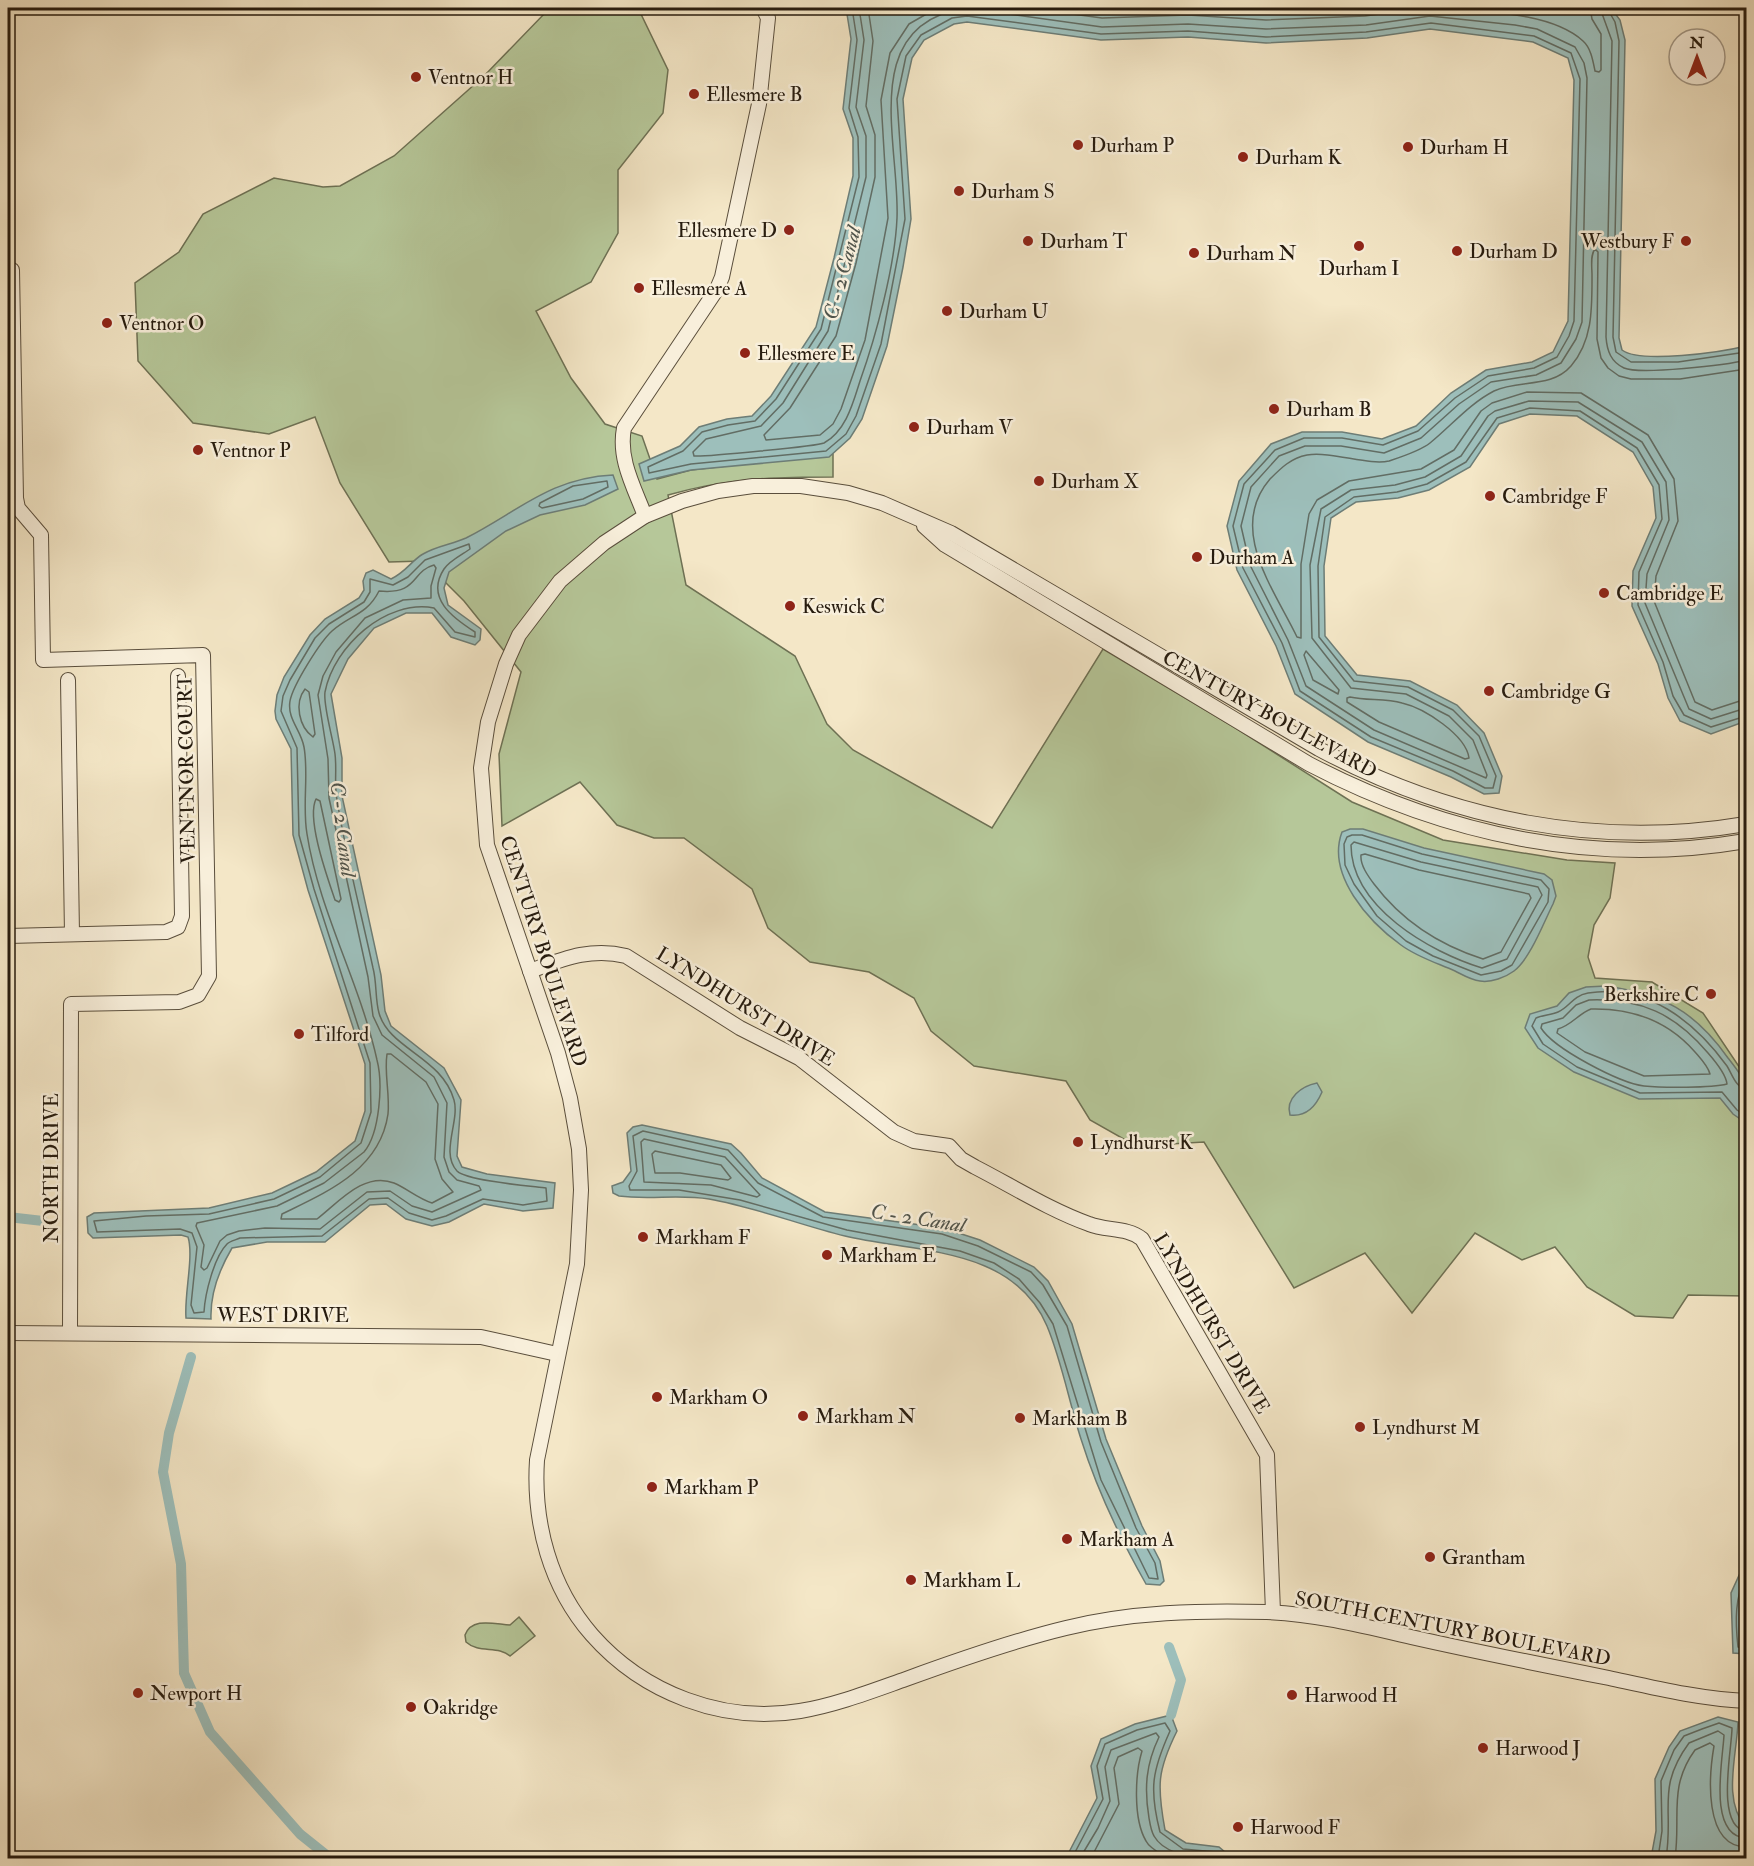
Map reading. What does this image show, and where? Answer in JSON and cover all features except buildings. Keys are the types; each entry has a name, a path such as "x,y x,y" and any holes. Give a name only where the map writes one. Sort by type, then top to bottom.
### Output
{"street":[{"path":"645,516 623,459 621,442 624,428 712,298 722,277 759,104 768,18 763,8"},
{"name":"VENTNOR COURT","path":"8,270 12,270 16,498 18,508 41,535 44,660 203,655 210,971 206,986 198,994 179,1002 71,1004"},
{"name":"CENTURY BOULEVARD","path":"536,1487 537,1460 579,1251 579,1149 570,1098 558,1053 487,845 481,768 488,722 510,654 519,635 560,581 604,543 645,516 682,501 718,491 787,485 834,490 867,498 951,533 1319,749 1360,771 1424,797 1476,813 1522,823 1593,832 1671,834 1746,824"},
{"name":"CENTURY BOULEVARD","path":"918,520 945,545 1299,758 1354,787 1418,813 1472,830 1581,849 1667,851 1746,841"},
{"path":"8,936 166,932 178,927 182,916 178,676"},
{"path":"68,680 72,934"},
{"name":"LYNDHURST DRIVE","path":"530,971 592,951 626,956 740,1028 799,1058 894,1132 914,1141 949,1146 961,1159 975,1167 1079,1220 1100,1227 1129,1232 1142,1239 1268,1455 1273,1612"},
{"name":"NORTH DRIVE","path":"70,1333 71,1004"},
{"name":"WEST DRIVE","path":"8,1333 481,1337 557,1353"},
{"name":"SOUTH CENTURY BOULEVARD","path":"536,1487 539,1523 548,1555 560,1585 585,1627 602,1646 639,1676 678,1696 720,1709 762,1714 800,1711 853,1698 1067,1628 1140,1616 1201,1611 1273,1612 1339,1621 1682,1695 1746,1701"}],"green space":[{"path":"546,8 638,8 668,70 663,113 618,170 618,233 591,282 536,311 571,378 605,424 642,436 657,479 691,470 833,454 833,477 790,477 730,482 668,495 686,585 795,656 827,724 853,750 992,828 1103,649 1234,727 1352,802 1443,840 1567,860 1615,863 1610,898 1594,925 1588,957 1595,978 1652,982 1703,1013 1746,1077 1746,1296 1688,1295 1673,1318 1635,1316 1587,1287 1555,1247 1522,1260 1475,1233 1412,1313 1365,1253 1294,1288 1204,1142 1136,1146 1090,1120 1066,1081 974,1066 931,1031 914,998 869,972 810,962 768,928 752,889 684,838 654,838 617,825 580,782 502,826 499,754 521,672 464,601 424,561 389,562 340,483 315,417 269,434 193,423 138,361 135,283 179,252 203,214 274,178 323,187 340,186 394,156 484,76 546,12"},
{"path":"519,1617 535,1636 510,1656 500,1651 477,1648 466,1642 465,1635 473,1626 484,1623 510,1625"}],"water":[{"path":"846,8 1611,8 1620,20 1625,40 1619,338 1622,350 1646,356 1682,356 1746,346 1746,721 1711,734 1680,721 1668,698 1658,664 1632,606 1633,571 1656,518 1653,487 1633,452 1577,416 1530,414 1499,424 1470,467 1429,490 1398,498 1356,502 1331,518 1324,566 1325,636 1357,675 1410,681 1457,705 1484,733 1502,776 1499,793 1484,794 1451,777 1368,742 1295,694 1276,646 1237,570 1227,526 1239,481 1271,444 1302,432 1342,432 1382,439 1416,426 1451,393 1486,370 1532,362 1553,352 1568,321 1574,80 1568,58 1533,42 1430,29 1367,38 1266,43 1188,37 1101,40 967,22 954,24 924,40 912,58 903,99 911,219 887,346 862,419 850,438 829,457 691,470 644,481 639,464 680,446 699,427 727,419 752,416 771,396 816,327 853,176 853,138 843,109 851,39"},
{"path":"613,475 618,489 585,505 540,515 506,531 449,572 444,588 448,605 481,629 480,640 475,645 451,637 432,613 406,613 374,628 348,659 331,694 342,758 342,796 381,975 385,1011 391,1026 444,1068 461,1100 457,1156 462,1167 487,1174 555,1183 553,1208 523,1211 484,1204 449,1222 432,1226 406,1219 386,1204 370,1205 325,1242 267,1242 232,1248 216,1282 211,1319 186,1318 190,1254 188,1237 181,1235 93,1238 88,1233 87,1217 94,1213 209,1208 272,1193 316,1172 355,1141 365,1111 365,1064 308,890 293,835 291,749 276,719 275,711 277,695 284,677 310,635 325,619 359,598 364,590 363,581 366,573 373,570 391,579 423,554 466,538 553,489 591,477"},
{"path":"1350,829 1363,829 1424,848 1544,874 1552,880 1556,896 1526,958 1511,973 1498,979 1484,981 1467,977 1427,960 1401,945 1376,924 1345,881 1340,865 1339,848 1342,832"},
{"path":"1606,986 1626,989 1661,1000 1676,1007 1703,1028 1734,1065 1744,1082 1747,1098 1746,1123 1733,1114 1720,1098 1639,1099 1574,1072 1538,1048 1525,1028 1530,1014 1557,1006 1569,993 1586,987"},
{"path":"1317,1083 1322,1092 1317,1102 1306,1112 1290,1115 1292,1098 1306,1087"},
{"path":"642,1125 731,1144 762,1178 825,1212 943,1228 980,1240 1034,1267 1048,1281 1072,1324 1106,1439 1142,1526 1160,1561 1164,1581 1160,1585 1146,1584 1127,1549 1087,1458 1047,1326 1031,1300 1011,1281 987,1267 960,1257 845,1236 726,1202 698,1198 619,1196 613,1193 612,1186 623,1182 631,1171 627,1133 633,1127"},
{"path":"1746,1560 1746,1654 1733,1653 1731,1593"},
{"path":"1171,1715 1177,1731 1170,1745 1160,1779 1165,1830 1186,1843 1219,1847 1232,1858 1066,1858 1097,1798 1091,1766 1101,1739 1135,1724"},
{"path":"1718,1717 1738,1722 1733,1791 1734,1804 1746,1827 1746,1858 1651,1858 1656,1831 1655,1779 1669,1747 1680,1731"}],"waterway":[{"path":"8,1217 43,1221"},
{"path":"191,1357 169,1433 163,1472 181,1564 184,1673 210,1732 300,1834 330,1858"},
{"name":"C - 2 Canal","path":"1169,1647 1181,1680 1171,1715"}],"place":[{"name":"Ventnor H","path":"416,77"},
{"name":"Ellesmere B","path":"694,94"},
{"name":"Durham P","path":"1078,145"},
{"name":"Durham H","path":"1408,147"},
{"name":"Durham K","path":"1243,157"},
{"name":"Durham S","path":"959,191"},
{"name":"Ellesmere D","path":"789,230"},
{"name":"Durham T","path":"1028,241"},
{"name":"Westbury F","path":"1686,241"},
{"name":"Durham I","path":"1359,246"},
{"name":"Durham D","path":"1457,251"},
{"name":"Durham N","path":"1194,253"},
{"name":"Ellesmere A","path":"639,288"},
{"name":"Durham U","path":"947,311"},
{"name":"Ventnor O","path":"107,323"},
{"name":"Ellesmere E","path":"745,353"},
{"name":"Durham B","path":"1274,409"},
{"name":"Durham V","path":"914,427"},
{"name":"Ventnor P","path":"198,450"},
{"name":"Durham X","path":"1039,481"},
{"name":"Cambridge F","path":"1490,496"},
{"name":"Durham A","path":"1197,557"},
{"name":"Cambridge E","path":"1604,593"},
{"name":"Keswick C","path":"790,606"},
{"name":"Cambridge G","path":"1489,691"},
{"name":"Berkshire C","path":"1711,994"},
{"name":"Tilford","path":"299,1034"},
{"name":"Lyndhurst K","path":"1078,1142"},
{"name":"Markham F","path":"643,1237"},
{"name":"Markham E","path":"827,1255"},
{"name":"Markham O","path":"657,1397"},
{"name":"Markham N","path":"803,1416"},
{"name":"Markham B","path":"1020,1418"},
{"name":"Lyndhurst M","path":"1360,1427"},
{"name":"Markham P","path":"652,1487"},
{"name":"Markham A","path":"1067,1539"},
{"name":"Grantham","path":"1430,1557"},
{"name":"Markham L","path":"911,1580"},
{"name":"Newport H","path":"138,1693"},
{"name":"Harwood H","path":"1292,1695"},
{"name":"Oakridge","path":"411,1707"},
{"name":"Harwood J","path":"1483,1748"},
{"name":"Harwood F","path":"1238,1827"}]}
